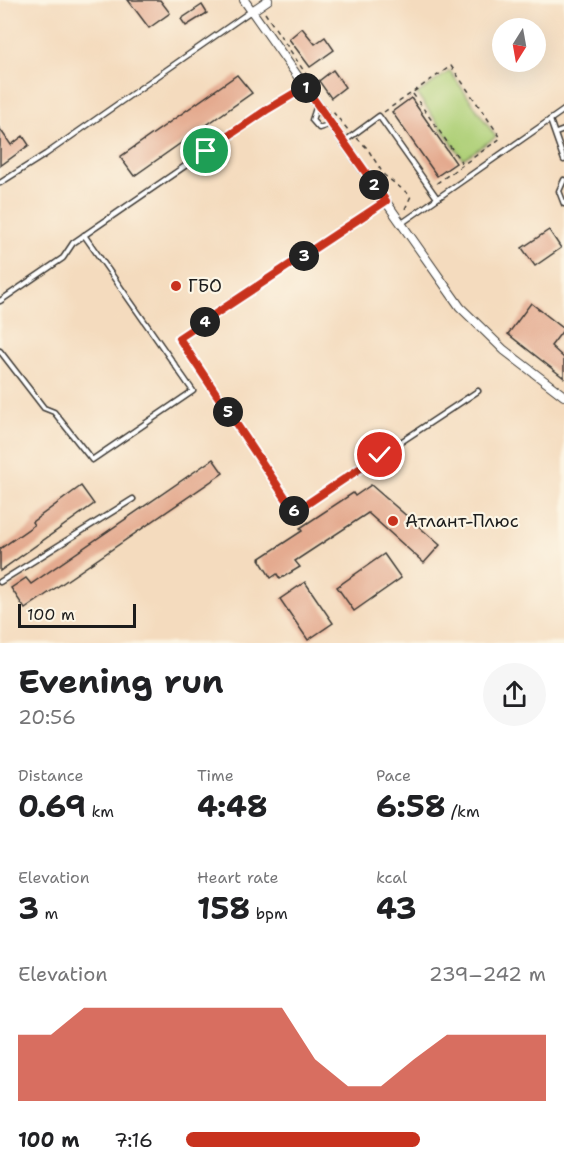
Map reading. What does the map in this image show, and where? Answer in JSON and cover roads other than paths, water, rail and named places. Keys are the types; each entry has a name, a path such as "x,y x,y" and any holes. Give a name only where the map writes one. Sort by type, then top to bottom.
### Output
{"street":[{"path":"244,0 460,307 504,350 564,396"},
{"path":"252,11 268,0"}],"lane":[{"path":"0,183 46,154 252,11"},
{"path":"0,301 63,258 73,243 84,235 268,109 305,87"},
{"path":"317,104 312,120 320,128 332,124"},
{"path":"402,223 564,110"},
{"path":"344,142 379,116 437,198"},
{"path":"550,120 564,160"},
{"path":"556,133 564,130"},
{"path":"564,180 559,191 564,204"},
{"path":"386,201 179,338 295,512 478,391"},
{"path":"0,351 44,408 54,412 92,460 193,391 84,235"},
{"path":"0,582 133,499"}],"place":[{"name":"ГБО","path":"176,286"},
{"name":"Атлант-Плюс","path":"393,521"}]}
